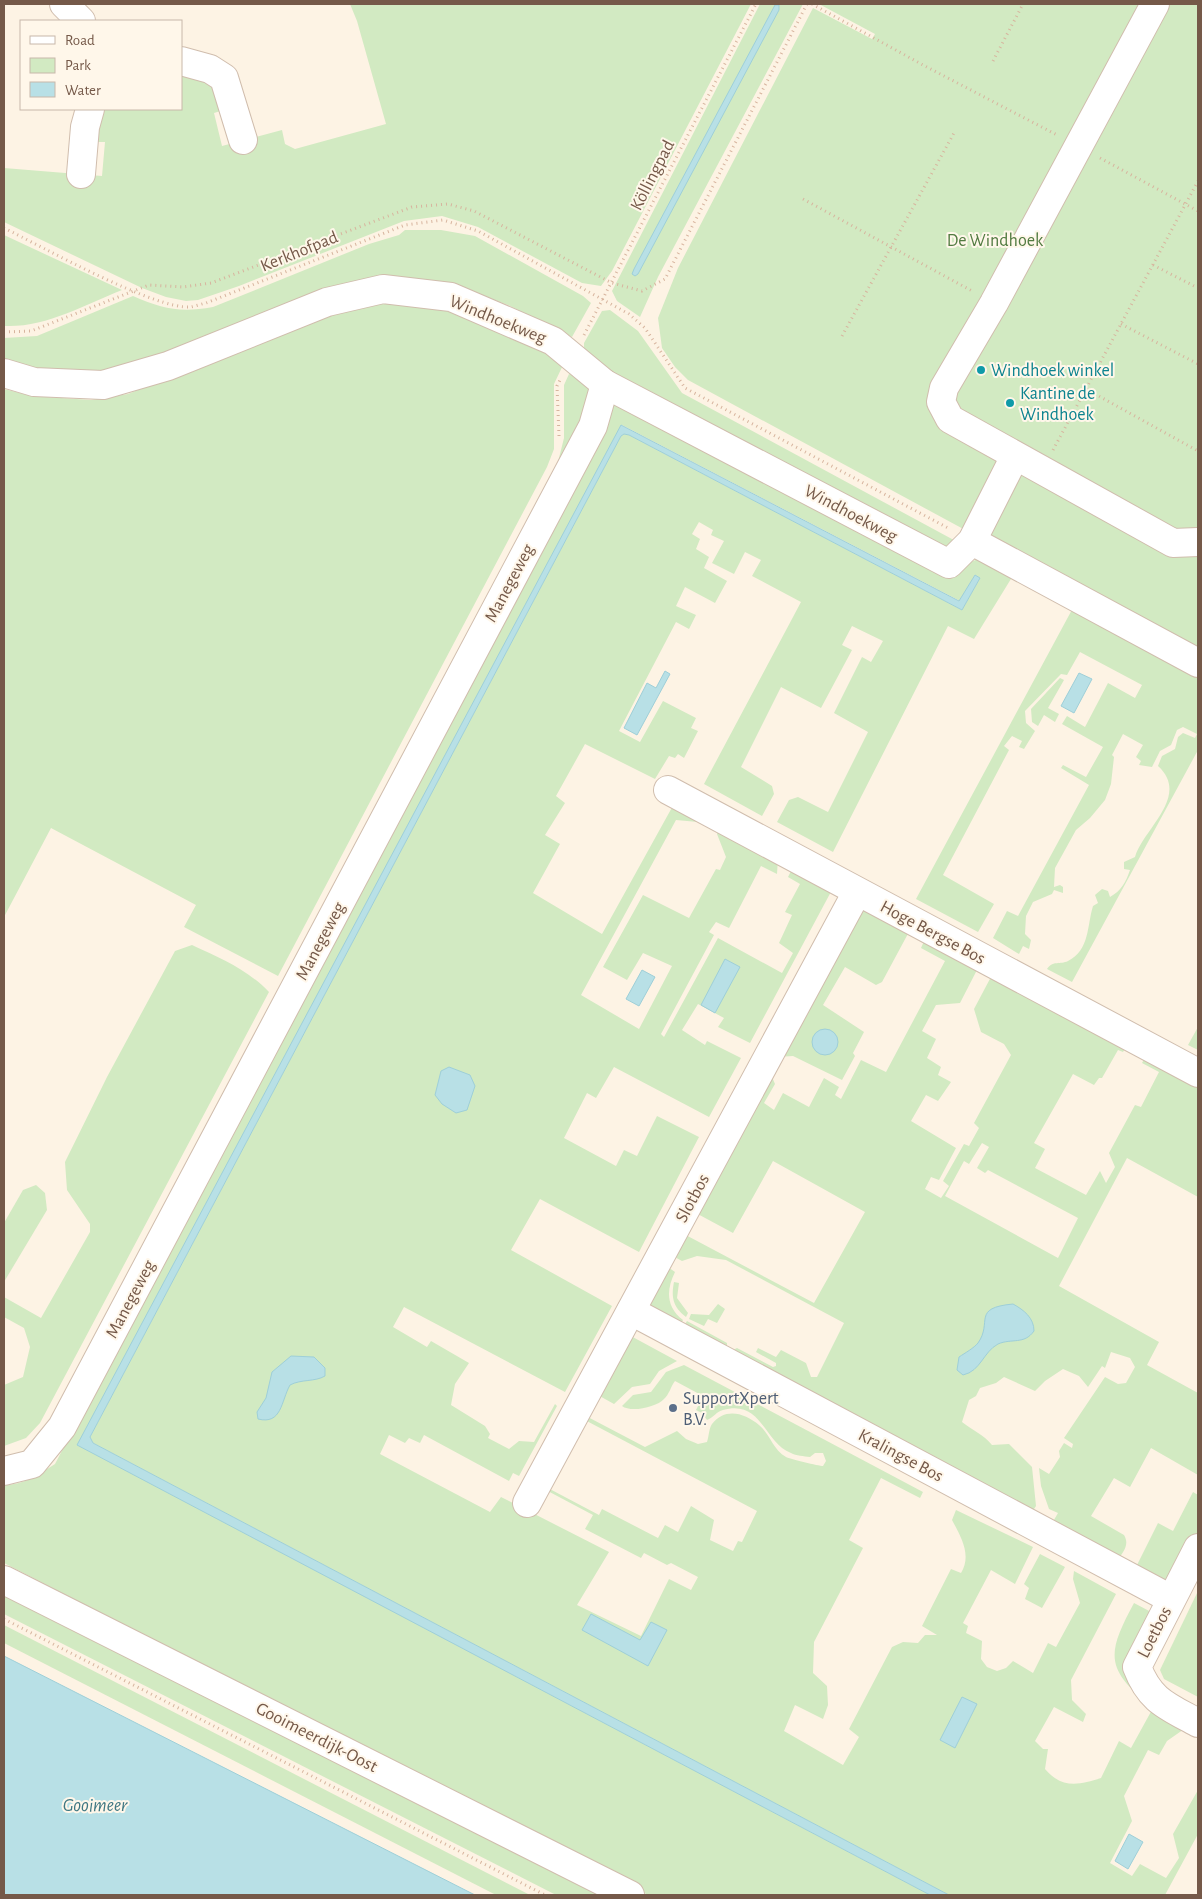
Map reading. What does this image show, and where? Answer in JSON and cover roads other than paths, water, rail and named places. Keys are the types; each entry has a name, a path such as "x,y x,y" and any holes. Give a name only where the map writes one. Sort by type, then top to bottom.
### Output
{"street":[{"path":"64,4 81,20"},
{"path":"1155,4 994,302 944,388 941,402 950,419 1173,543 1198,542"},
{"path":"182,61 210,69 224,78 243,140"},
{"path":"81,174 85,127 90,110"},
{"name":"Windhoekweg","path":"4,373 34,382 103,385 168,366 328,302 383,289 451,297 553,341 605,384 949,564 972,541 1014,456"},
{"name":"Manegeweg","path":"4,1471 32,1464 62,1427 593,426 605,384"},
{"path":"972,541 1198,663"},
{"name":"Hoge Bergse Bos","path":"668,790 1198,1073"},
{"name":"Slotbos","path":"527,1503 857,892"},
{"name":"Kralingse Bos","path":"631,1311 1171,1599"},
{"name":"Loetbos","path":"1198,1548 1137,1666 1144,1686 1162,1704 1198,1723"},
{"name":"Gooimeerdijk-Oost","path":"4,1580 630,1895"}],"water":[{"path":"775,5 779,5 779,10 638,274 635,276 632,274 634,269"},
{"path":"621,425 959,601 975,575 980,578 962,610 629,435 624,434 621,436 90,1437 93,1443 949,1895 930,1895 77,1445"},
{"path":"665,671 670,674 637,735 624,728 647,683 656,688"},
{"path":"1079,673 1092,679 1074,713 1061,706"},
{"path":"725,959 740,967 715,1013 701,1005"},
{"path":"642,970 655,977 639,1006 626,999"},
{"path":"825,1029 834,1033 838,1042 834,1051 825,1055 816,1051 812,1042 816,1033"},
{"path":"449,1067 470,1075 475,1086 467,1110 456,1113 442,1104 435,1095 441,1071"},
{"path":"1013,1304 1028,1315 1034,1326 1034,1331 1022,1340 1003,1342 993,1347 974,1370 963,1375 957,1370 959,1357 978,1343 984,1329 987,1313 1000,1306"},
{"path":"291,1356 314,1357 325,1368 325,1376 290,1385 280,1410 276,1415 266,1420 258,1419 257,1412 266,1398 272,1372"},
{"path":"591,1614 640,1640 651,1622 667,1630 648,1666 582,1630"},
{"name":"Gooimeer","path":"4,1656 475,1895 4,1895"},
{"path":"962,1697 977,1704 955,1748 940,1740"},
{"path":"1129,1834 1143,1842 1128,1869 1115,1861"}],"place":[{"name":"Windhoek winkel","path":"981,370"},
{"name":"Kantine de Windhoek","path":"1010,403"},
{"name":"SupportXpert B.V.","path":"673,1408"}],"park label":[{"name":"De Windhoek","path":"995,240"}]}
